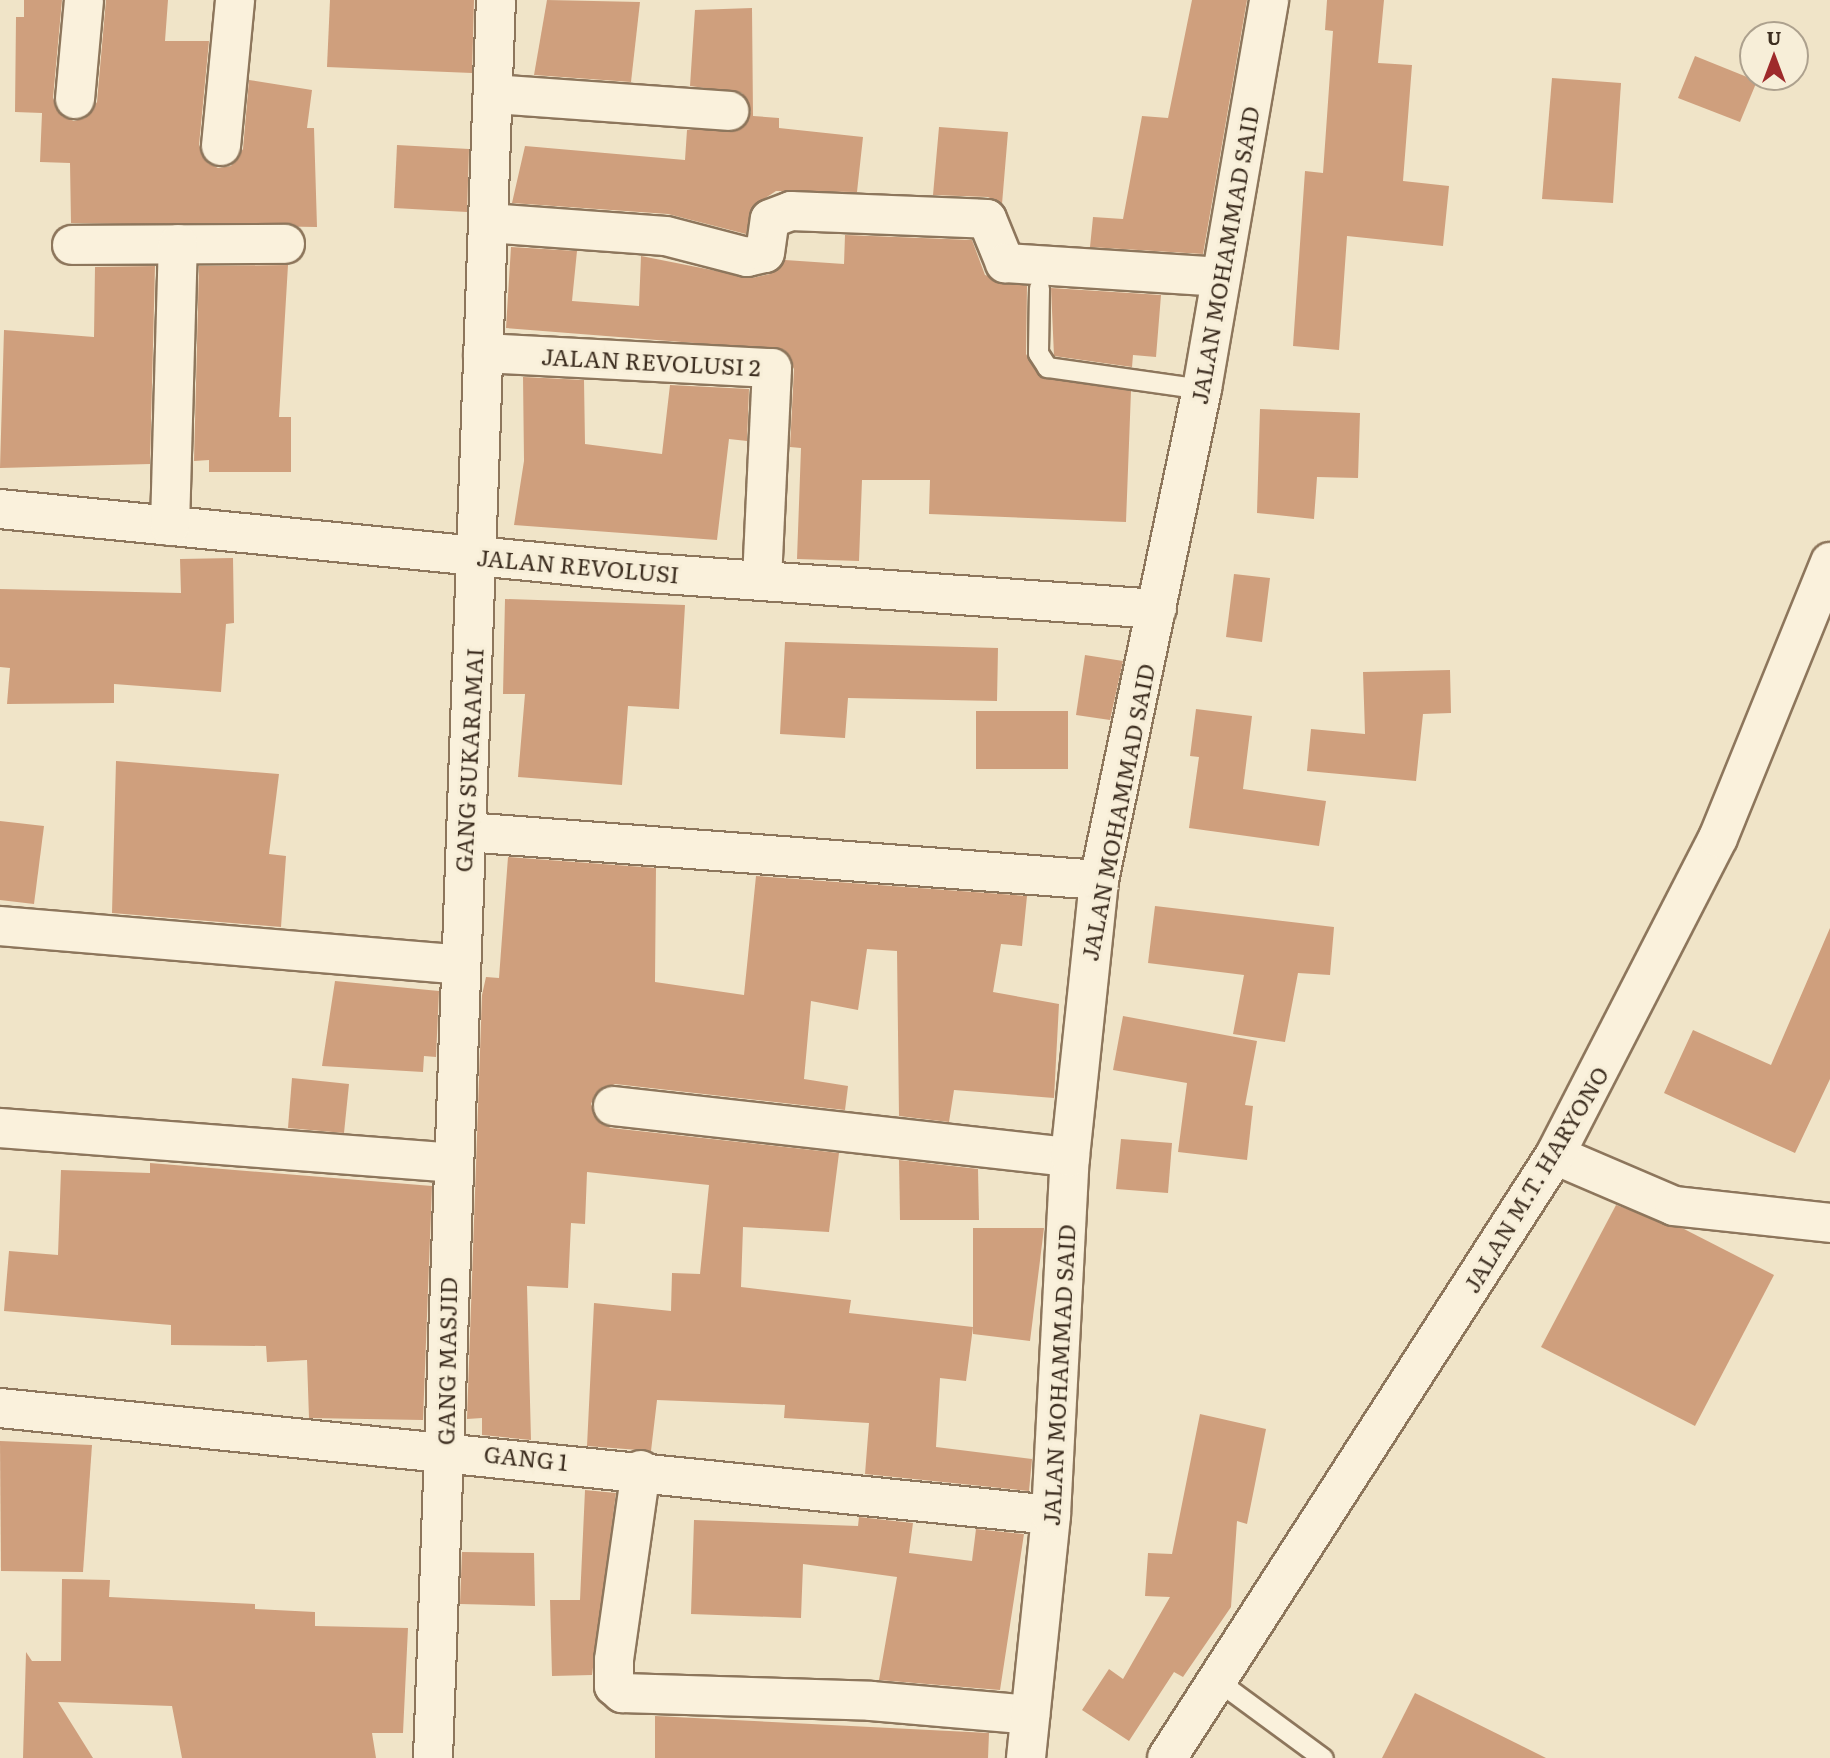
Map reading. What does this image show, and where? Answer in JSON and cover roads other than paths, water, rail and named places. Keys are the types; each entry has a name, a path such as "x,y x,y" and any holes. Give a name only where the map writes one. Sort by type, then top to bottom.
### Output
{"street":[{"path":"75,99 83,0"},
{"path":"221,146 235,0"},
{"name":"GANG SUKARAMAI","path":"457,964 466,832 496,0"},
{"name":"JALAN MOHAMMAD SAID","path":"1026,1758 1051,1515 1070,1157 1099,880 1202,389 1219,277 1269,0"},
{"path":"493,94 729,111"},
{"path":"488,223 666,236 747,257 765,253 771,219 791,211 987,219 1005,263 1219,277"},
{"path":"170,526 178,244"},
{"path":"72,245 285,244"},
{"name":"JALAN REVOLUSI 2","path":"484,353 772,368 762,581"},
{"name":"JALAN REVOLUSI","path":"0,509 762,581 1157,609"},
{"name":"JALAN M.T. HARYONO","path":"1167,1758 1555,1155 1718,838 1830,562"},
{"path":"466,832 1099,880"},
{"path":"0,926 457,964"},
{"name":"GANG MASJID","path":"433,1758 457,964"},
{"path":"613,1106 1070,1157"},
{"path":"0,1128 450,1163"},
{"path":"1555,1155 1674,1206 1830,1223"},
{"name":"GANG 1","path":"0,1408 444,1448 1051,1515"},
{"path":"641,1470 614,1660 614,1686 622,1693 872,1702 1030,1716"}],"lane":[{"path":"1039,288 1038,353 1047,367 1202,389"},
{"path":"1218,1681 1312,1755"}]}
